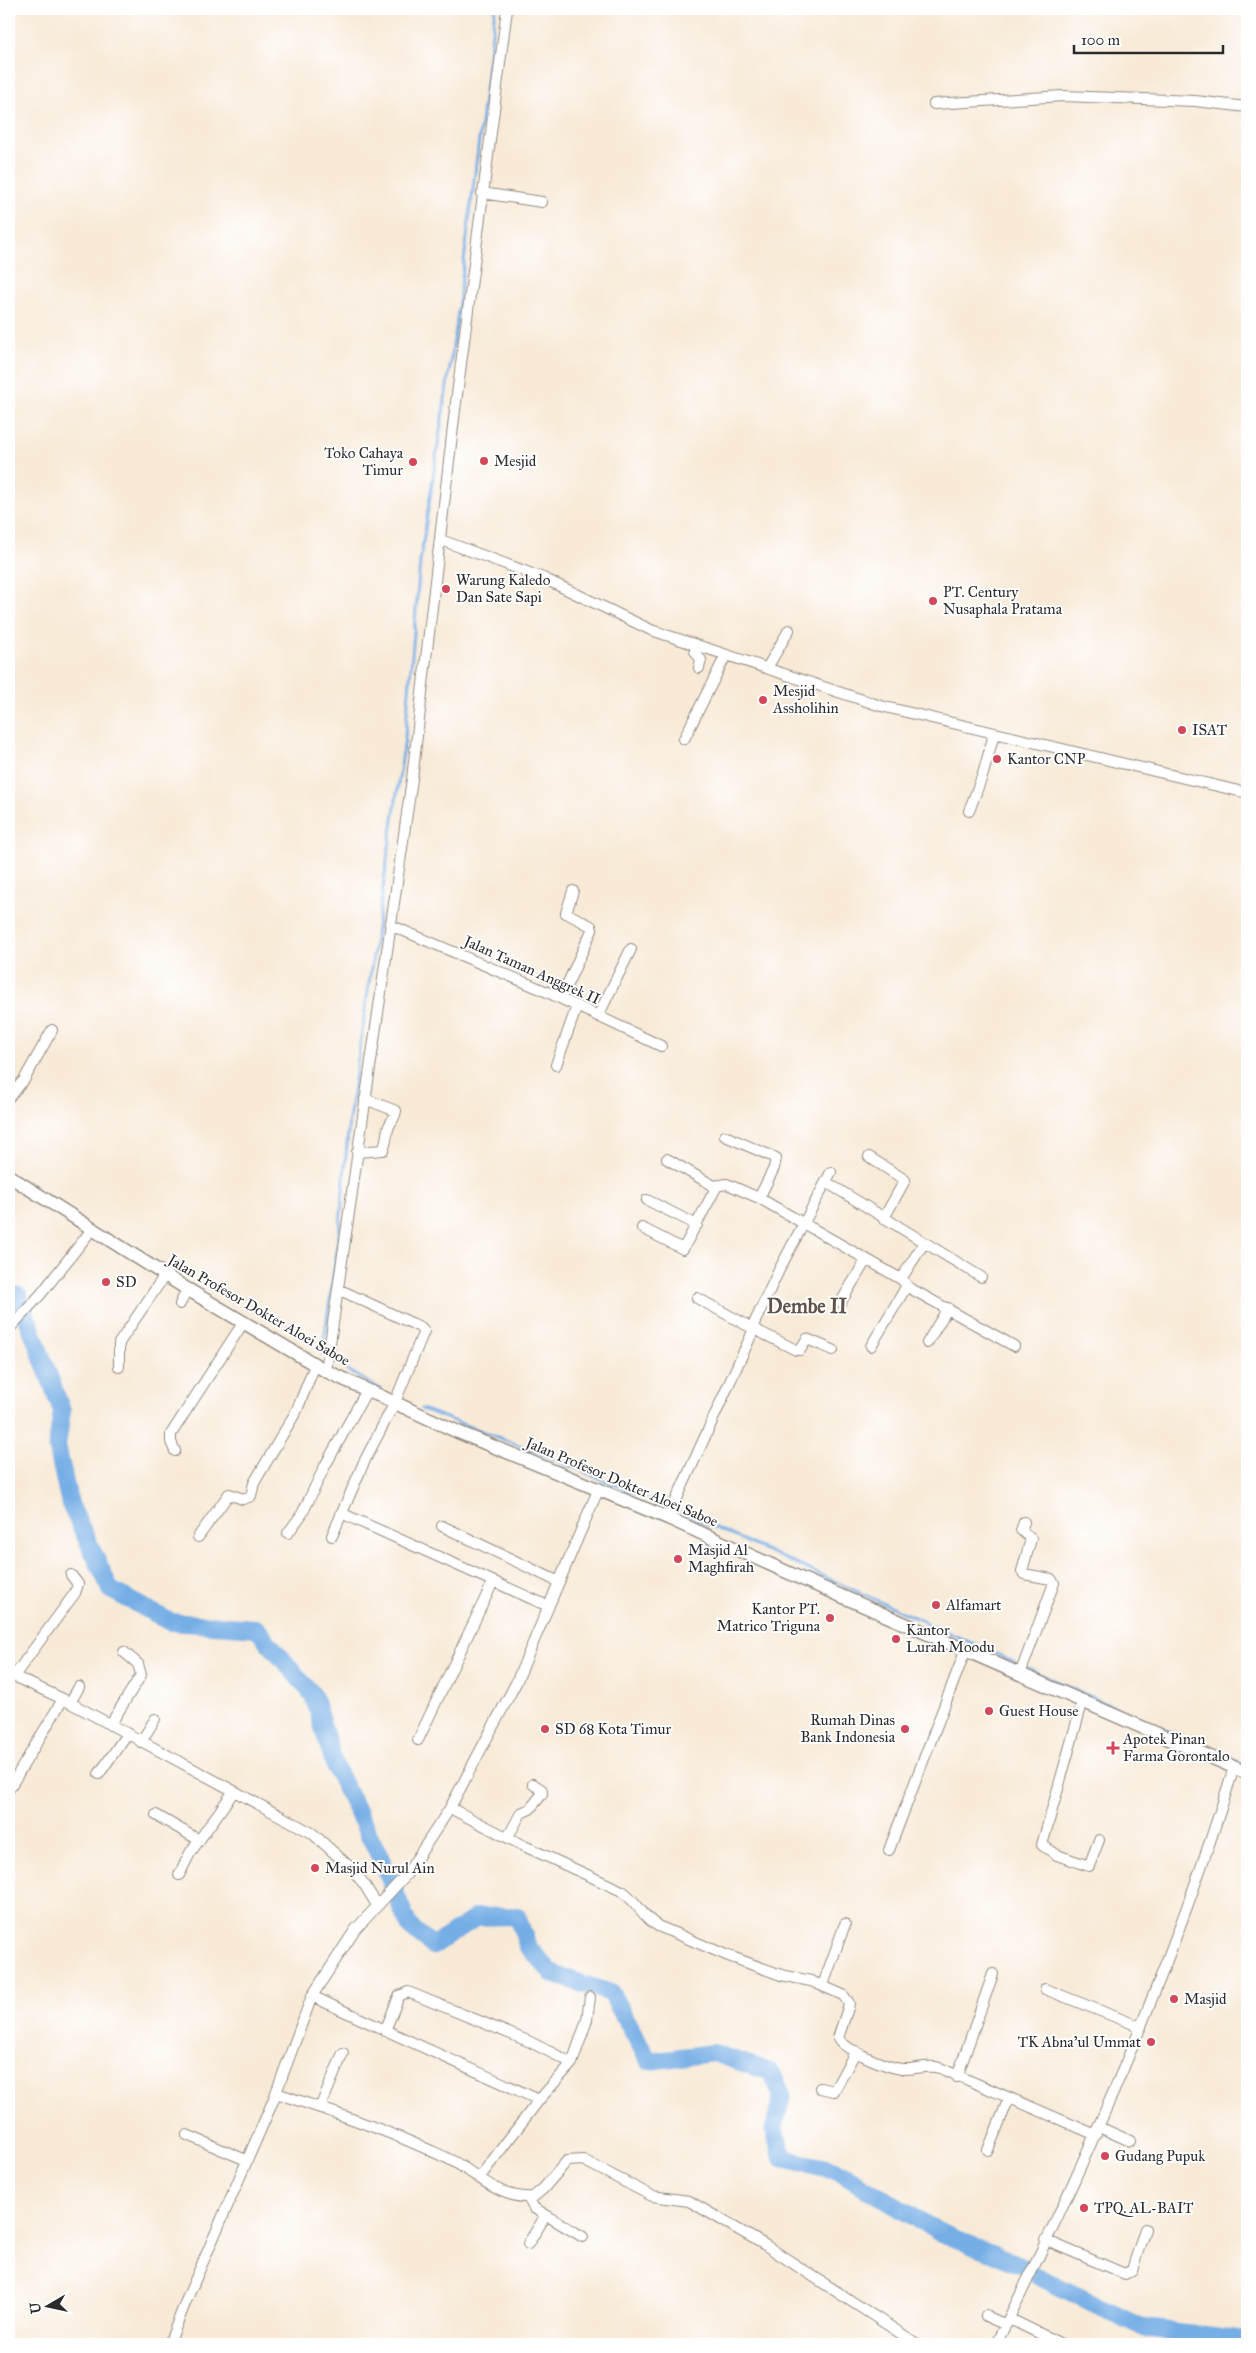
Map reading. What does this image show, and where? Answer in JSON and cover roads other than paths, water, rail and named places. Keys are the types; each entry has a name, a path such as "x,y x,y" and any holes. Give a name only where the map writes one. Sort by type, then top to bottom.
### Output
{"street":[{"path":"198,1537 229,1494 244,1499 251,1496 254,1483 321,1368 338,1289 412,779 482,193 507,9"},
{"path":"934,104 1063,96 1195,102 1247,107"},
{"path":"482,193 542,202"},
{"path":"441,540 527,572 651,630 881,706 1247,793"},
{"path":"767,668 789,630"},
{"path":"695,646 695,651 701,660 699,668"},
{"path":"684,739 726,656"},
{"path":"969,811 983,774 994,734"},
{"path":"561,998 592,930 592,926 566,913 573,891"},
{"name":"Jalan Taman Anggrek II","path":"390,925 561,998 661,1046"},
{"path":"598,1016 631,949"},
{"path":"556,1065 577,1006"},
{"path":"9,1097 25,1078 52,1030"},
{"path":"357,1152 383,1150 387,1141 388,1128 395,1118 396,1111 365,1098"},
{"path":"725,1136 776,1158 774,1168 759,1198"},
{"path":"868,1157 905,1180 884,1218"},
{"path":"667,1159 717,1186 727,1184 759,1198 804,1222 904,1283 1014,1346"},
{"path":"668,1518 753,1329 804,1222 831,1172"},
{"name":"Jalan Profesor Dokter Aloei Saboe","path":"9,1176 187,1289 321,1368 458,1432 599,1488 1247,1773"},
{"path":"826,1182 981,1277"},
{"path":"642,1228 683,1249 717,1186"},
{"path":"647,1200 697,1225"},
{"path":"9,1329 42,1294 93,1228"},
{"path":"871,1346 924,1243"},
{"path":"841,1302 866,1260"},
{"path":"119,1367 119,1343 165,1275"},
{"path":"180,1304 187,1289"},
{"path":"332,1536 364,1462 395,1402 424,1331 338,1289"},
{"path":"697,1298 796,1350 800,1350 807,1338 833,1350"},
{"path":"927,1343 948,1308"},
{"path":"175,1450 171,1442 171,1434 243,1323"},
{"path":"288,1533 302,1514 325,1466 367,1390"},
{"path":"170,2344 246,2160 276,2093 312,1996 339,1953 385,1895 406,1875 450,1808 516,1683 599,1488"},
{"path":"341,1513 548,1606"},
{"path":"1020,1674 1054,1583 1051,1579 1024,1574 1022,1571 1032,1538 1021,1530 1024,1522"},
{"path":"442,1526 558,1582"},
{"path":"71,1575 78,1584 75,1593 11,1675 66,1701 285,1817 329,1846 364,1884 377,1905"},
{"path":"418,1740 493,1582"},
{"path":"889,1850 966,1649"},
{"path":"110,1725 140,1675 141,1669 138,1664 124,1652"},
{"path":"9,1789 66,1701 79,1687"},
{"path":"1083,1700 1042,1845 1057,1855 1089,1866 1099,1840"},
{"path":"141,1742 155,1718"},
{"path":"99,1774 127,1734"},
{"path":"996,2344 1097,2131 1141,2026 1192,1892 1234,1766"},
{"path":"508,1837 521,1813 530,1809 542,1794 541,1788 533,1784"},
{"path":"179,1875 199,1840 234,1791"},
{"path":"450,1808 622,1891 632,1898 649,1921 658,1926 699,1944 781,1975 823,1985 847,1998 848,2008 838,2038 841,2043 856,2051 894,2068 933,2066 1010,2098 1097,2131 1130,2141"},
{"path":"156,1815 199,1840"},
{"path":"823,1985 845,1924"},
{"path":"957,2077 992,1974"},
{"path":"1045,1988 1141,2026"},
{"path":"385,2031 399,1996 408,1992 519,2038 572,2063"},
{"path":"312,1996 539,2100"},
{"path":"480,2178 539,2100 572,2063 587,2020 590,1997"},
{"path":"820,2088 834,2091 856,2051"},
{"path":"320,2108 343,2053"},
{"path":"276,2093 426,2149 459,2164 486,2184 503,2193 533,2198 567,2161 583,2160 652,2196 682,2198 765,2245 917,2344"},
{"path":"988,2150 1010,2098"},
{"path":"187,2136 246,2160"},
{"path":"528,2198 534,2208 584,2237"},
{"path":"528,2244 546,2215"},
{"path":"1045,2240 1125,2274 1132,2270 1145,2229"},
{"path":"986,2316 1008,2322 1061,2344"}],"waterway":[{"path":"322,1354 339,1236 349,1120 405,738 420,562 456,327 495,9"},
{"path":"9,1294 19,1296 62,1411 57,1446 70,1504 111,1590 171,1622 256,1628 313,1695 335,1767 383,1863 409,1926 433,1946 477,1917 517,1916 528,1947 553,1974 611,1993 649,2061 713,2053 771,2072 782,2095 774,2129 782,2158 835,2170 939,2232 1021,2265"},
{"path":"344,1368 380,1389"},
{"path":"422,1409 535,1451 660,1504"},
{"path":"676,1510 1014,1662"},
{"path":"1024,1667 1247,1766"},
{"path":"1037,2276 1144,2328 1247,2340"}],"place":[{"name":"Mesjid","path":"484,461"},
{"name":"Toko Cahaya Timur","path":"413,462"},
{"name":"Warung Kaledo Dan Sate Sapi","path":"446,589"},
{"name":"PT. Century Nusaphala Pratama","path":"933,601"},
{"name":"Mesjid Assholihin","path":"763,700"},
{"name":"ISAT","path":"1182,730"},
{"name":"Kantor CNP","path":"997,759"},
{"name":"SD","path":"106,1282"},
{"name":"Masjid Al Maghfirah","path":"678,1559"},
{"name":"Alfamart","path":"936,1605"},
{"name":"Kantor PT. Matrico Triguna","path":"830,1618"},
{"name":"Kantor Lurah Moodu","path":"896,1639"},
{"name":"Guest House","path":"989,1711"},
{"name":"SD 68 Kota Timur","path":"545,1729"},
{"name":"Rumah Dinas Bank Indonesia","path":"905,1729"},
{"name":"Apotek Pinan Farma Gorontalo","path":"1113,1748"},
{"name":"Masjid Nurul Ain","path":"315,1868"},
{"name":"Masjid","path":"1174,1999"},
{"name":"TK Abna'ul Ummat","path":"1151,2042"},
{"name":"Gudang Pupuk","path":"1105,2156"},
{"name":"TPQ. AL-BAIT","path":"1084,2208"}],"district":[{"name":"Dembe II","path":"807,1306"}]}
